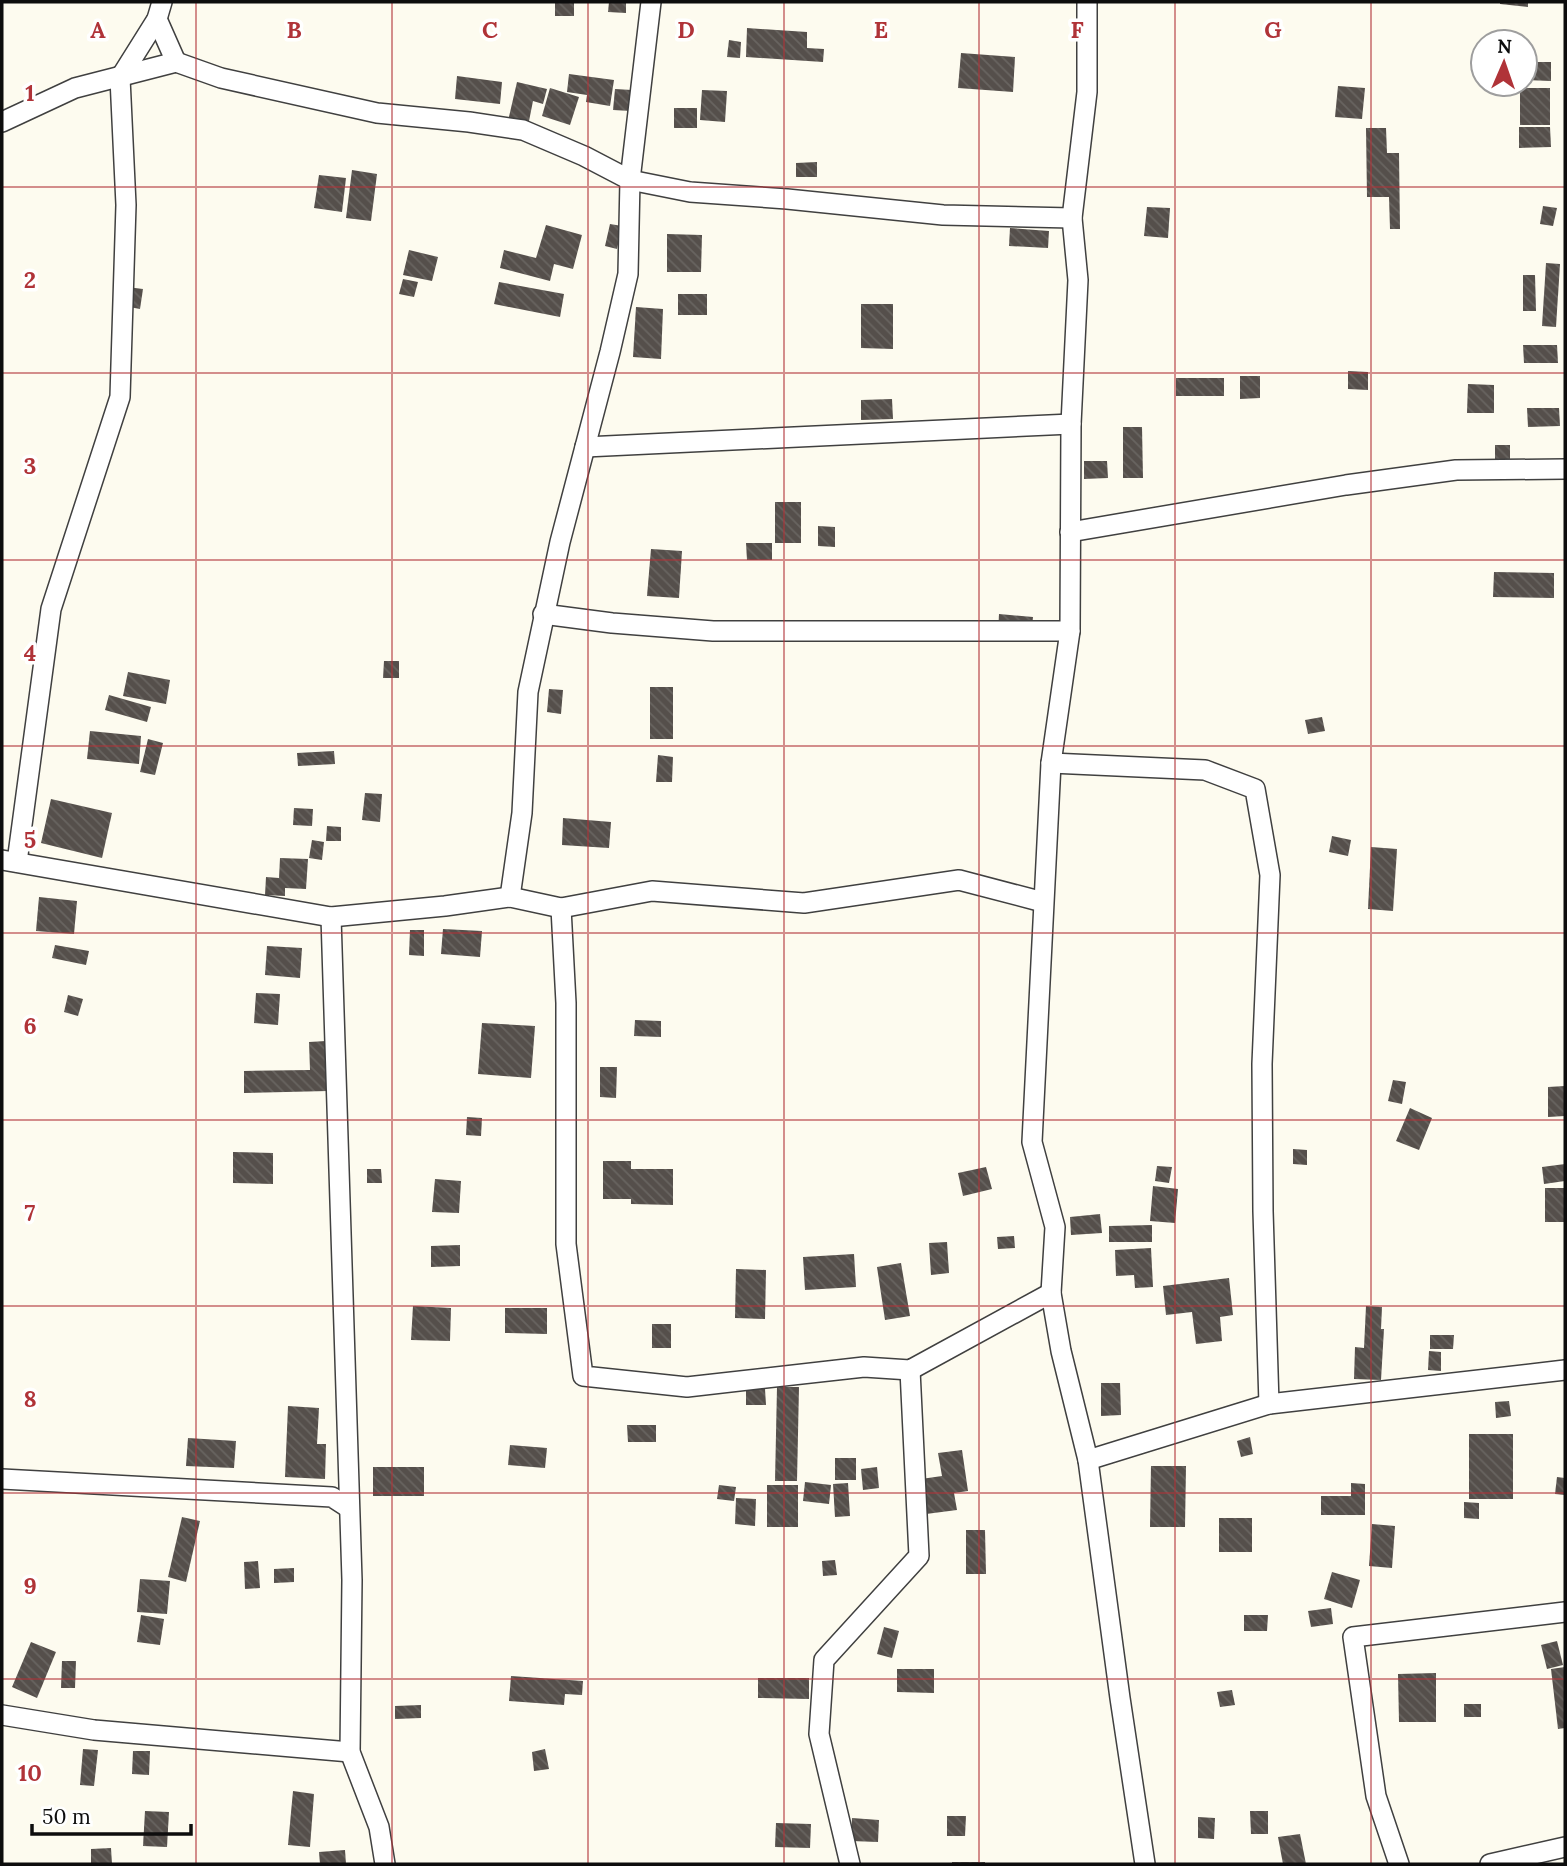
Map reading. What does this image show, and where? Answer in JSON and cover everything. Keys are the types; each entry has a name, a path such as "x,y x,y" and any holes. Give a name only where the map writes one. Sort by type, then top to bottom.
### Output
{"street":[{"path":"510,897 522,813 528,692 543,614 628,274 630,180 651,2"},
{"path":"1087,2 1087,92 1072,219 1077,280 1071,424 1070,631 1051,763 1032,1142 1055,1227 1051,1293 1061,1351 1088,1460 1145,1864"},
{"path":"159,10 176,62"},
{"path":"159,10 120,78 126,205 120,397 51,609 9,861 331,916 510,897 561,908 652,891 804,903 959,880 1043,902"},
{"path":"2,122 75,88 176,62 221,78 377,113 523,130 584,156 630,180 690,192 943,215 1072,219"},
{"path":"585,447 1071,424"},
{"path":"1070,532 1346,485 1442,472 1565,468"},
{"path":"543,614 713,631 1070,631"},
{"path":"1051,763 1205,770 1255,789 1270,875 1262,1063 1269,1404"},
{"path":"561,908 566,1003 566,1244 583,1376 687,1387 864,1367 910,1370 1051,1293"},
{"path":"331,916 352,1580 350,1752 379,1827 385,1864"},
{"path":"850,1864 819,1734 824,1660 919,1556 910,1370"},
{"path":"1088,1460 1269,1404 1565,1370"},
{"path":"2,1479 332,1497 349,1508"},
{"path":"1399,1864 1376,1796 1353,1636 1565,1612"},
{"path":"2,1715 94,1730 350,1752"},
{"path":"1490,1864 1565,1847"}],"building":[{"path":"555,2 574,2 574,16 555,16"},
{"path":"609,2 626,2 626,13 608,12"},
{"path":"1528,2 1528,7 1500,4"},
{"path":"747,28 807,32 807,48 824,49 823,62 746,57"},
{"path":"729,40 741,42 740,58 727,57"},
{"path":"961,53 1015,57 1013,92 958,88"},
{"path":"1539,62 1551,62 1551,81 1539,81"},
{"path":"569,74 614,80 610,106 586,102 587,95 567,92"},
{"path":"457,76 502,82 500,104 455,99"},
{"path":"517,82 547,89 543,104 533,101 528,126 508,121"},
{"path":"1338,86 1365,88 1362,119 1335,117"},
{"path":"550,88 579,97 570,125 542,116"},
{"path":"1539,88 1550,88 1550,125 1520,125 1520,98 1539,98"},
{"path":"615,89 632,90 631,111 613,110"},
{"path":"702,90 727,91 725,122 700,120"},
{"path":"674,108 697,108 697,128 674,128"},
{"path":"1519,127 1550,127 1551,147 1519,148"},
{"path":"1366,128 1386,128 1387,153 1399,153 1400,229 1390,229 1389,197 1367,197"},
{"path":"817,162 817,177 796,177 796,163"},
{"path":"352,170 377,174 371,221 346,218"},
{"path":"319,175 346,178 342,212 314,208"},
{"path":"1543,206 1557,208 1553,226 1540,224"},
{"path":"1147,207 1170,208 1168,238 1144,236"},
{"path":"610,224 622,226 617,249 605,246"},
{"path":"546,225 582,235 573,269 554,264 550,281 500,268 504,250 536,258"},
{"path":"1010,228 1049,231 1048,248 1009,246"},
{"path":"667,234 702,235 701,272 667,272"},
{"path":"409,250 438,257 432,281 403,275"},
{"path":"1546,263 1560,264 1556,327 1542,326"},
{"path":"1523,275 1535,275 1536,311 1523,311"},
{"path":"403,279 418,282 414,297 399,294"},
{"path":"499,282 564,294 560,317 494,304"},
{"path":"127,287 143,289 140,309 124,306"},
{"path":"678,294 707,294 707,315 678,315"},
{"path":"861,304 893,304 893,349 861,348"},
{"path":"636,307 663,309 661,359 633,357"},
{"path":"1523,345 1557,345 1558,363 1524,363"},
{"path":"1348,371 1368,372 1368,390 1348,389"},
{"path":"1240,376 1260,376 1260,398 1240,399"},
{"path":"1176,378 1224,378 1224,396 1176,396"},
{"path":"1468,384 1494,385 1494,413 1467,413"},
{"path":"892,399 893,419 861,420 861,400"},
{"path":"1527,408 1559,408 1560,426 1528,427"},
{"path":"1123,427 1142,427 1143,478 1123,478"},
{"path":"1495,445 1510,445 1510,466 1495,466"},
{"path":"1084,461 1107,461 1108,478 1084,479"},
{"path":"775,502 801,502 801,543 775,543"},
{"path":"818,526 835,527 835,547 818,546"},
{"path":"746,543 772,543 772,560 747,560"},
{"path":"651,549 682,551 679,598 647,596"},
{"path":"1494,572 1554,573 1554,598 1493,597"},
{"path":"999,614 1033,617 1031,636 998,633"},
{"path":"384,661 399,661 399,678 383,678"},
{"path":"128,672 170,680 166,704 123,696"},
{"path":"650,687 673,687 673,739 650,739"},
{"path":"549,689 563,690 561,714 547,712"},
{"path":"109,695 151,707 147,722 105,710"},
{"path":"1322,717 1325,731 1308,734 1305,720"},
{"path":"90,731 141,736 139,764 87,759"},
{"path":"148,739 163,743 155,775 140,772"},
{"path":"334,751 335,764 298,766 297,753"},
{"path":"658,755 673,757 672,782 656,782"},
{"path":"365,793 382,794 380,822 362,820"},
{"path":"51,799 112,813 102,858 41,843"},
{"path":"294,808 313,809 312,826 293,825"},
{"path":"563,818 611,822 609,848 562,845"},
{"path":"327,826 341,827 341,841 326,841"},
{"path":"1332,836 1351,840 1348,856 1329,852"},
{"path":"312,840 324,842 322,860 309,858"},
{"path":"1371,847 1397,849 1393,911 1368,909"},
{"path":"280,858 308,859 306,889 285,888 285,896 265,895 266,877 279,878"},
{"path":"39,897 77,901 74,934 36,931"},
{"path":"443,929 482,931 480,957 441,954"},
{"path":"410,930 424,930 424,956 409,955"},
{"path":"55,945 89,951 86,965 52,958"},
{"path":"267,946 302,948 300,978 265,975"},
{"path":"256,993 280,994 278,1025 254,1023"},
{"path":"68,995 83,999 78,1016 64,1012"},
{"path":"635,1020 661,1021 661,1037 634,1036"},
{"path":"482,1023 535,1026 531,1078 478,1074"},
{"path":"326,1041 328,1091 244,1093 244,1071 310,1070 309,1042"},
{"path":"600,1067 617,1067 616,1098 600,1097"},
{"path":"1393,1080 1406,1082 1402,1104 1388,1101"},
{"path":"1565,1086 1565,1116 1548,1117 1548,1087"},
{"path":"1410,1108 1432,1118 1419,1150 1396,1141"},
{"path":"467,1117 482,1118 481,1136 466,1135"},
{"path":"1293,1149 1307,1150 1307,1165 1293,1164"},
{"path":"233,1152 273,1153 273,1184 233,1183"},
{"path":"603,1161 631,1161 631,1169 673,1169 673,1205 631,1204 631,1199 603,1199"},
{"path":"1565,1164 1565,1181 1544,1184 1542,1167"},
{"path":"1157,1166 1172,1167 1169,1183 1155,1181"},
{"path":"986,1167 992,1189 963,1196 958,1173"},
{"path":"367,1169 381,1169 382,1183 367,1183"},
{"path":"435,1179 461,1181 459,1213 432,1212"},
{"path":"1153,1186 1178,1189 1175,1223 1150,1221"},
{"path":"1545,1188 1565,1188 1565,1222 1545,1222"},
{"path":"1100,1214 1102,1233 1071,1235 1070,1217"},
{"path":"1152,1225 1152,1242 1109,1242 1109,1226"},
{"path":"1014,1236 1015,1248 998,1249 997,1237"},
{"path":"947,1242 949,1273 931,1275 929,1243"},
{"path":"460,1245 460,1266 431,1267 431,1246"},
{"path":"1151,1248 1153,1287 1135,1288 1134,1275 1116,1276 1115,1250"},
{"path":"854,1254 856,1287 805,1290 803,1257"},
{"path":"901,1263 910,1316 885,1320 877,1267"},
{"path":"736,1269 766,1270 765,1319 735,1318"},
{"path":"1229,1278 1233,1315 1220,1317 1222,1341 1196,1344 1192,1312 1166,1315 1163,1286"},
{"path":"413,1306 451,1308 450,1341 411,1340"},
{"path":"1366,1306 1382,1307 1381,1329 1384,1329 1381,1380 1354,1379 1355,1347 1364,1348"},
{"path":"505,1308 547,1308 547,1334 505,1333"},
{"path":"652,1324 671,1324 671,1348 652,1348"},
{"path":"1430,1335 1454,1335 1453,1349 1430,1349"},
{"path":"1429,1351 1441,1352 1441,1371 1428,1370"},
{"path":"1101,1383 1120,1383 1121,1415 1101,1416"},
{"path":"777,1387 799,1387 797,1481 775,1481"},
{"path":"746,1389 765,1389 766,1405 746,1405"},
{"path":"1509,1401 1511,1416 1496,1418 1495,1402"},
{"path":"288,1406 319,1408 317,1444 326,1444 325,1479 285,1477"},
{"path":"627,1425 656,1425 656,1442 628,1442"},
{"path":"1469,1434 1513,1434 1513,1499 1469,1499"},
{"path":"1250,1437 1253,1454 1241,1457 1237,1441"},
{"path":"188,1438 236,1441 234,1468 186,1466"},
{"path":"510,1445 547,1448 545,1468 508,1465"},
{"path":"962,1450 968,1491 954,1493 957,1510 926,1514 921,1479 942,1476 938,1453"},
{"path":"835,1458 856,1458 856,1480 835,1480"},
{"path":"1151,1466 1186,1466 1185,1527 1150,1527"},
{"path":"373,1467 424,1467 424,1496 373,1496"},
{"path":"877,1467 879,1488 863,1490 861,1469"},
{"path":"1557,1477 1565,1478 1565,1495 1555,1494"},
{"path":"805,1482 831,1485 829,1504 803,1501"},
{"path":"848,1483 850,1516 835,1517 833,1484"},
{"path":"1351,1483 1365,1484 1365,1515 1321,1515 1321,1496 1351,1496"},
{"path":"719,1485 736,1487 734,1501 717,1499"},
{"path":"767,1485 798,1485 798,1527 767,1527"},
{"path":"736,1498 756,1499 755,1526 735,1524"},
{"path":"1464,1502 1479,1503 1479,1519 1464,1518"},
{"path":"182,1517 200,1521 186,1582 168,1577"},
{"path":"1219,1518 1252,1518 1252,1552 1219,1552"},
{"path":"1372,1524 1395,1526 1392,1568 1369,1566"},
{"path":"966,1530 985,1530 986,1574 966,1574"},
{"path":"835,1560 837,1575 823,1576 822,1561"},
{"path":"258,1561 260,1588 245,1589 244,1562"},
{"path":"294,1568 294,1582 274,1583 274,1569"},
{"path":"1332,1572 1360,1580 1352,1608 1324,1599"},
{"path":"140,1579 170,1581 167,1614 137,1612"},
{"path":"1331,1608 1333,1624 1311,1627 1308,1611"},
{"path":"141,1615 164,1619 160,1645 137,1642"},
{"path":"1244,1615 1268,1615 1267,1631 1244,1631"},
{"path":"884,1627 899,1631 892,1658 877,1654"},
{"path":"1557,1641 1563,1665 1547,1669 1541,1645"},
{"path":"31,1642 56,1652 37,1698 12,1687"},
{"path":"62,1661 76,1661 75,1688 61,1688"},
{"path":"1565,1667 1565,1728 1558,1729 1551,1669"},
{"path":"897,1669 934,1669 934,1693 897,1692"},
{"path":"1436,1673 1436,1722 1399,1722 1398,1674"},
{"path":"511,1676 583,1681 582,1695 565,1694 564,1705 509,1701"},
{"path":"758,1678 809,1678 809,1699 758,1698"},
{"path":"1232,1690 1235,1705 1220,1707 1217,1692"},
{"path":"1464,1704 1481,1704 1481,1717 1464,1717"},
{"path":"421,1705 421,1718 395,1719 395,1706"},
{"path":"83,1749 98,1750 94,1786 80,1785"},
{"path":"545,1749 549,1769 534,1771 532,1752"},
{"path":"133,1751 150,1751 149,1775 132,1774"},
{"path":"293,1791 314,1794 310,1847 288,1845"},
{"path":"145,1811 169,1812 167,1847 143,1846"},
{"path":"1250,1811 1268,1811 1268,1834 1251,1834"},
{"path":"947,1816 966,1816 965,1836 947,1836"},
{"path":"1198,1817 1215,1818 1214,1839 1198,1838"},
{"path":"852,1818 879,1820 878,1842 851,1841"},
{"path":"776,1823 811,1824 810,1848 775,1847"},
{"path":"1300,1834 1306,1864 1283,1864 1278,1837"},
{"path":"111,1848 112,1864 91,1864 91,1849"},
{"path":"345,1850 346,1864 320,1864 319,1852"},
{"path":"985,1862 985,1864 952,1864"}]}
